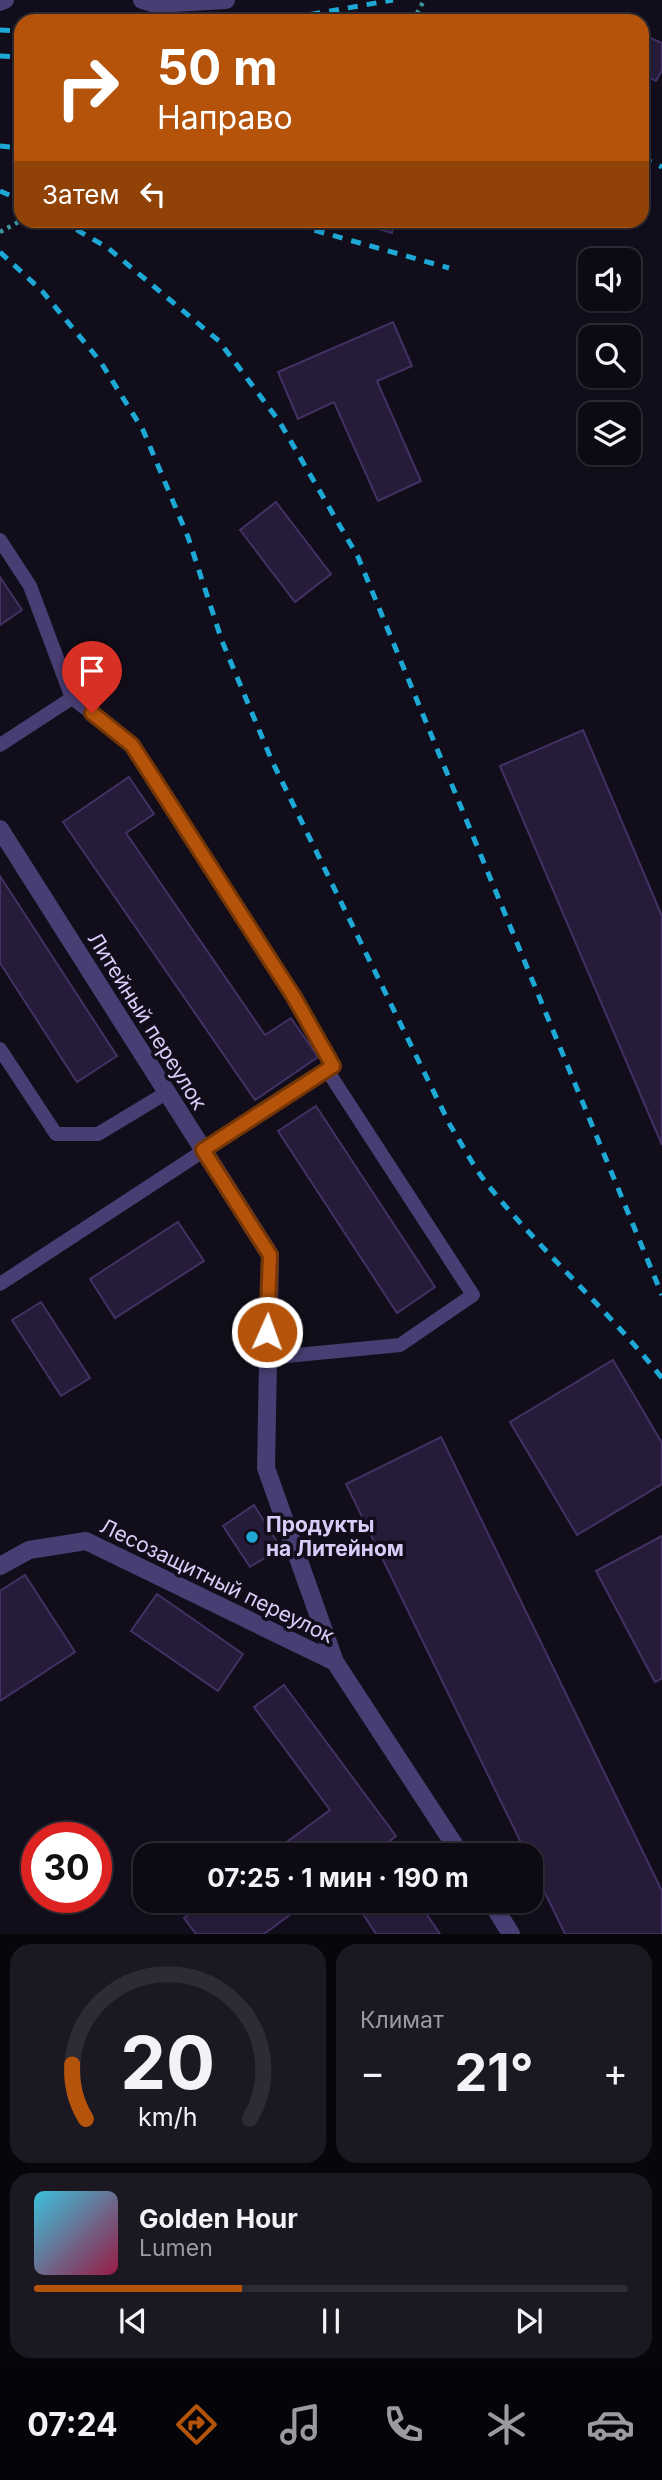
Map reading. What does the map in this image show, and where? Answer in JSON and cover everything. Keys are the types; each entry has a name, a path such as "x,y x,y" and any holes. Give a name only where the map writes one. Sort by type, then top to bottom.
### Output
{"street":[{"path":"0,2 5,0"},
{"path":"142,0 155,4 226,0"},
{"name":"Литейный переулок","path":"0,829 270,1255 266,1358"},
{"name":"Лесозащитный переулок","path":"266,1358 266,1468 335,1662 453,1843"},
{"name":"Лесозащитный переулок","path":"0,1566 29,1550 86,1541 335,1662"},
{"path":"498,1913 511,1934"}],"lane":[{"path":"0,540 30,586 72,698 132,745 294,997 333,1066 0,1284"},
{"path":"0,745 72,698"},
{"path":"0,1049 56,1135 98,1134 166,1093"},
{"path":"266,1358 400,1345 473,1295 327,1070"}],"building":[{"path":"649,37 662,43 662,70 656,81 649,78"},
{"path":"375,228 393,228 392,233"},
{"path":"393,322 412,366 377,381 421,481 378,501 334,402 298,419 278,372"},
{"path":"276,502 331,574 295,602 240,530"},
{"path":"0,577 22,610 0,625"},
{"path":"583,730 662,916 662,1145 500,766"},
{"path":"129,777 154,814 126,833 265,1035 291,1018 318,1057 255,1100 63,822"},
{"path":"0,876 117,1056 77,1082 0,963"},
{"path":"316,1106 435,1287 397,1313 278,1131"},
{"path":"178,1222 204,1261 115,1318 90,1279"},
{"path":"41,1302 90,1378 61,1396 12,1320"},
{"path":"613,1360 662,1443 662,1484 577,1535 510,1422"},
{"path":"441,1437 662,1891 662,1934 565,1934 543,1889 543,1843 521,1843 346,1484"},
{"name":"Продукты на Литейном","path":"254,1505 281,1548 250,1567 223,1526"},
{"path":"662,1536 662,1678 655,1682 596,1571"},
{"path":"25,1575 75,1652 0,1701 0,1591"},
{"path":"157,1594 243,1654 218,1691 131,1631"},
{"path":"284,1685 396,1836 387,1843 285,1843 330,1810 254,1707"},
{"path":"190,1913 292,1913 264,1934 196,1934 184,1918"},
{"path":"362,1913 426,1913 440,1934 376,1934"}],"railway":[{"path":"313,14 393,0"},
{"path":"0,30 14,31"},
{"path":"0,56 14,57"},
{"path":"0,146 14,147"},
{"path":"649,161 662,167"},
{"path":"0,191 14,197"},
{"path":"74,228 108,248 219,341 279,421 358,557 662,1295"},
{"path":"306,228 449,268"},
{"path":"0,252 42,291 100,361 143,430 188,537 222,641 272,761 450,1125 487,1184 662,1378"}],"place":[{"name":"Продукты на Литейном","path":"252,1537"}],"route":[{"path":"92,713 132,745 294,997 333,1066 203,1150 270,1255 267,1332"}]}
